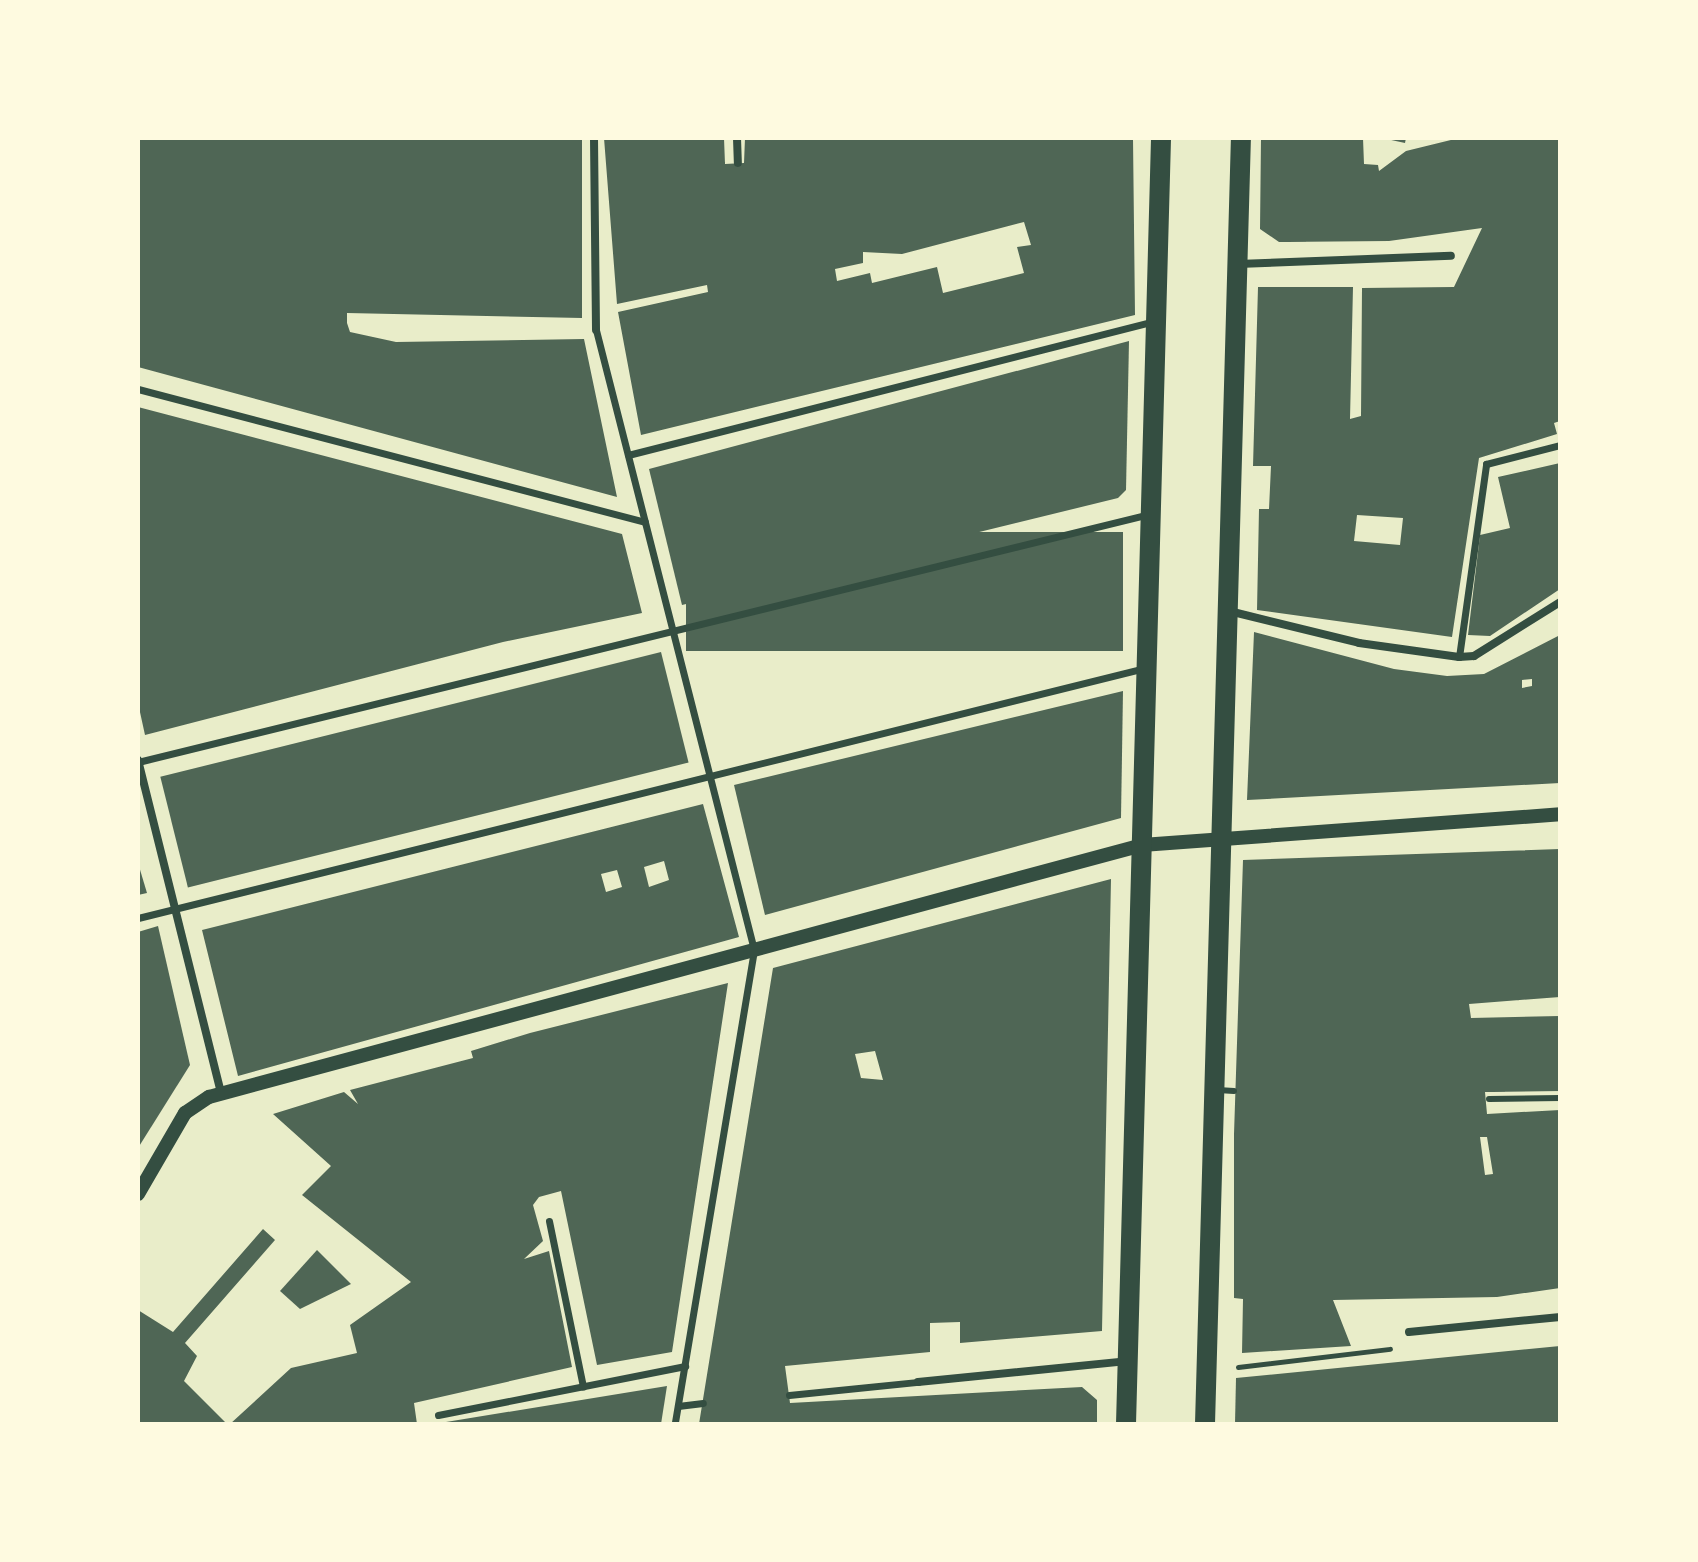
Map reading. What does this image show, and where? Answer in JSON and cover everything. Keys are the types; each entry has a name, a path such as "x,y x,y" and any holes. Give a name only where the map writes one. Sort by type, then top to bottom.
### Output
{"main road":[{"path":"1126,1424 1161,138"},
{"path":"1205,1424 1224,1091 1222,836 1241,138"}],"street":[{"path":"594,138 596,330 754,950 675,1424"},
{"path":"737,138 738,163"},
{"path":"1237,264 1451,256"},
{"path":"628,455 1157,321"},
{"path":"138,389 645,522"},
{"path":"1459,657 1486,464 1560,445"},
{"path":"221,1093 138,761 1151,513"},
{"path":"1228,611 1359,643 1459,657 1474,656 1560,602"},
{"path":"138,918 1147,668"},
{"path":"138,1194 185,1113 221,1093 1142,845 1222,836 1560,814"},
{"path":"549,1221 583,1387"},
{"path":"1409,1332 1560,1317"},
{"path":"789,1395 1128,1361"},
{"path":"438,1415 685,1366"},
{"path":"678,1406 703,1403"}],"lane":[{"path":"1489,1099 1560,1098"}],"path":[{"path":"1207,1370 1386,1353 1409,1332"}],"building":[{"path":"138,138 582,138 582,318 347,313 347,323 350,332 396,342 584,339 617,497 138,367"},
{"path":"604,138 724,138 725,164 744,163 745,138 1133,138 1135,315 641,435 618,312 708,292 707,285 617,304","holes":["1024,222 1031,245 1017,247 1024,273 943,293 937,267 872,283 870,273 837,281 835,269 863,263 863,252 902,254"]},
{"path":"1261,138 1363,138 1364,164 1378,165 1379,171 1406,151 1459,138 1560,138 1560,421 1554,423 1557,434 1479,458 1452,637 1257,610 1259,509 1269,509 1271,466 1253,466 1258,287 1353,287 1350,419 1361,416 1362,288 1454,287 1482,228 1389,241 1279,242 1260,229","holes":["1357,515 1403,518 1400,545 1354,541"]},
{"path":"1382,138 1406,138 1405,143"},
{"path":"1129,341 1126,490 1118,498 682,605 649,469"},
{"path":"138,407 622,534 642,613 503,642 145,735 138,703"},
{"path":"1560,463 1560,589 1490,636 1468,635 1480,535 1510,528 1498,477"},
{"path":"686,532 1123,532 1123,651 686,651"},
{"path":"1254,632 1394,669 1447,676 1484,674 1560,635 1560,783 1247,800","holes":["1532,679 1532,686 1522,688 1522,680"]},
{"path":"661,652 689,763 188,887 160,777"},
{"path":"1123,691 1121,818 765,915 734,785"},
{"path":"703,804 739,937 238,1076 202,930","holes":["664,861 669,880 649,887 644,867","617,870 622,887 606,892 601,874"]},
{"path":"1560,849 1560,997 1469,1004 1471,1018 1560,1016 1560,1091 1485,1092 1487,1114 1560,1110 1560,1288 1497,1297 1333,1300 1351,1346 1242,1353 1243,1299 1234,1298 1234,1134 1243,860","holes":["1480,1137 1487,1137 1493,1174 1485,1175"]},
{"path":"138,863 147,893 138,895"},
{"path":"1111,879 1102,1331 960,1343 960,1322 930,1323 930,1352 785,1366 790,1403 1082,1387 1097,1400 1097,1424 699,1424 773,968","holes":["875,1051 883,1080 861,1078 855,1054"]},
{"path":"158,926 190,1065 138,1148 138,932"},
{"path":"728,983 672,1352 597,1365 561,1191 539,1197 533,1205 543,1241 524,1259 549,1251 572,1367 414,1403 417,1424 230,1424 291,1368 357,1353 350,1325 411,1282 302,1195 331,1166 273,1114 344,1092 358,1104 350,1090 473,1058 471,1051 530,1033"},
{"path":"263,1229 275,1240 185,1343 197,1356 184,1381 227,1424 138,1424 138,1310 173,1332"},
{"path":"317,1250 351,1284 300,1309 280,1291"},
{"path":"1560,1346 1560,1424 1235,1424 1236,1378"},
{"path":"667,1386 661,1424 446,1424 446,1422"}]}
